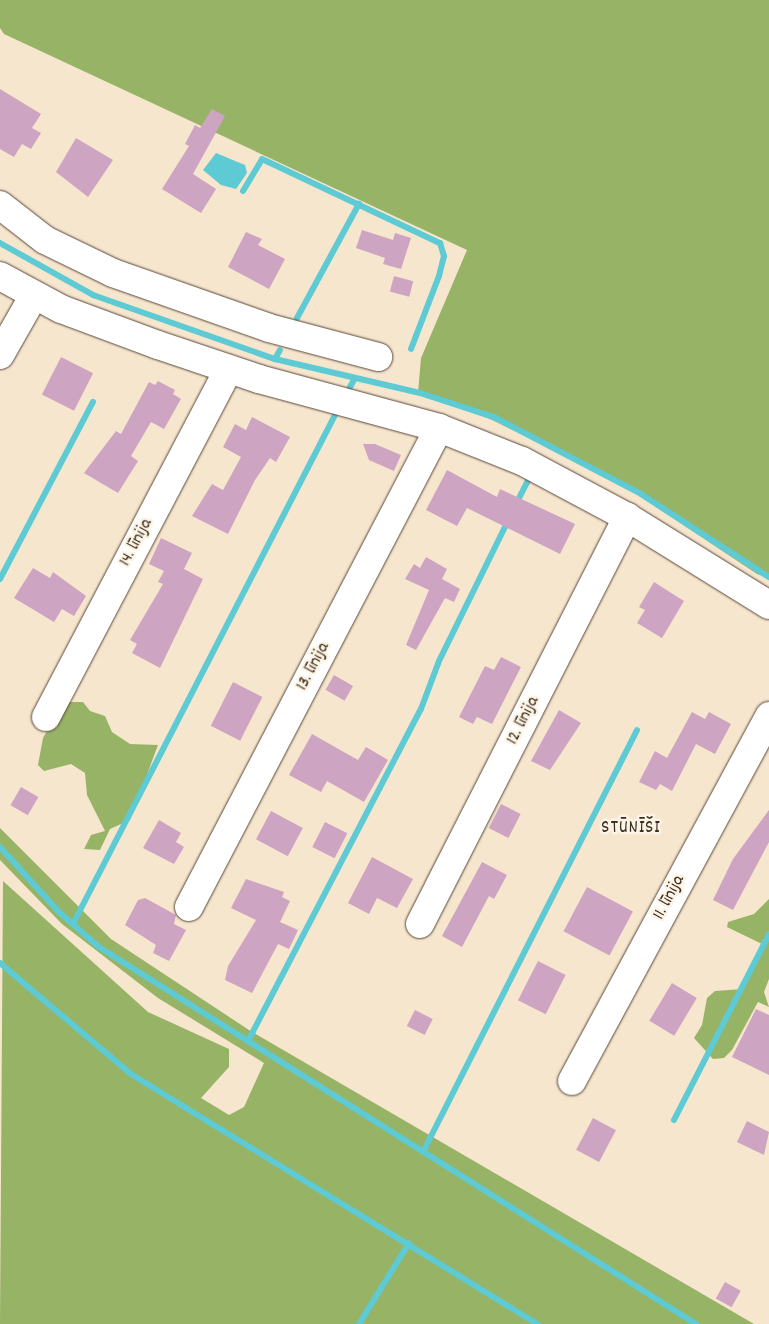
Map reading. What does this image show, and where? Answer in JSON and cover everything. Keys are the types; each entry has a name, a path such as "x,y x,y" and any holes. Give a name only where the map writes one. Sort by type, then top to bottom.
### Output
{"street":[{"path":"0,205 45,240 113,273 269,328 378,357"},
{"path":"0,276 33,297 229,369 439,428 522,461 627,517 769,605"},
{"path":"0,355 33,297"},
{"name":"14. līnija","path":"46,717 229,369"},
{"name":"13. līnija","path":"189,907 439,428"},
{"name":"12. līnija","path":"420,924 627,517"},
{"name":"11. līnija","path":"572,1081 769,716"}],"green space":[{"path":"0,0 769,0 769,578 757,574 614,479 490,419 418,393 421,358 467,250 4,34 0,28"},
{"path":"63,702 83,702 90,711 105,716 112,732 130,744 158,745 130,820 110,829 100,850 84,849 91,835 105,831 87,795 85,773 71,764 44,771 38,765 43,738"},
{"path":"0,828 111,939 249,1030 754,1324 0,1324 3,881 148,1012 229,1049 229,1067 201,1098 229,1115 244,1107 264,1063 158,998 62,924 0,860"},
{"path":"769,899 769,979 764,992 769,1007 758,1002 732,1050 724,1058 713,1059 694,1038 702,1025 707,998 715,991 743,989 762,944 727,927 728,922 754,914"}],"water":[{"path":"216,153 245,165 247,173 236,189 221,185 203,170"}],"building":[{"path":"0,89 41,114 32,128 41,133 31,149 22,144 14,157 0,149"},
{"path":"212,109 225,116 193,174 216,189 201,213 162,189 189,146 185,144 195,125 200,128"},
{"path":"76,138 113,160 88,197 56,172"},
{"path":"362,230 393,240 395,233 411,238 401,269 383,264 385,258 356,248"},
{"path":"246,232 262,239 258,245 285,259 269,289 228,267"},
{"path":"394,276 413,281 409,297 390,291"},
{"path":"61,357 93,373 74,411 42,394"},
{"path":"158,381 175,390 173,394 181,399 164,429 151,422 131,456 138,461 118,493 84,473 116,431 121,434 149,382 155,385"},
{"path":"252,417 290,437 276,462 270,458 255,480 228,534 192,516 212,484 223,490 241,457 223,447 235,424 246,430"},
{"path":"363,444 375,444 401,455 394,471 369,460"},
{"path":"447,470 497,497 500,489 575,524 560,554 467,508 457,526 426,510"},
{"path":"161,538 192,553 184,569 203,579 160,668 132,653 137,644 130,640 163,584 158,582 164,571 149,564"},
{"path":"426,557 447,569 442,579 460,589 454,602 445,598 416,650 406,645 429,590 405,579 414,564 420,568"},
{"path":"33,568 50,578 53,572 86,596 74,616 62,609 54,622 14,598"},
{"path":"654,582 684,601 662,638 637,623 645,610 639,607"},
{"path":"501,657 521,667 492,724 477,717 473,724 459,717 485,666 494,670"},
{"path":"334,675 353,686 345,701 326,690"},
{"path":"233,682 262,697 240,741 211,726"},
{"path":"559,710 581,723 550,770 531,761"},
{"path":"692,712 705,719 709,712 731,724 715,754 696,744 672,791 660,784 656,790 639,782 655,751 667,758"},
{"path":"312,734 358,760 366,747 388,760 364,802 327,781 321,792 289,775"},
{"path":"21,787 38,797 28,815 10,805"},
{"path":"501,804 521,814 508,838 489,828"},
{"path":"769,810 769,842 733,910 713,900 733,859"},
{"path":"271,811 303,828 288,856 256,839"},
{"path":"159,820 181,833 176,842 184,847 174,864 143,848"},
{"path":"325,822 347,833 335,858 312,847"},
{"path":"372,857 413,879 397,908 377,898 369,914 348,903"},
{"path":"482,862 507,875 494,899 489,896 462,947 442,936"},
{"path":"246,879 284,892 282,897 290,901 280,922 298,930 289,949 278,944 252,993 225,980 228,966 256,920 231,908"},
{"path":"587,887 633,911 609,956 564,931"},
{"path":"145,898 176,915 174,924 186,930 169,961 153,953 156,945 125,925 138,900"},
{"path":"538,961 566,975 546,1014 518,1000"},
{"path":"672,983 697,998 674,1036 649,1021"},
{"path":"756,1009 769,1015 769,1075 732,1057"},
{"path":"415,1010 433,1019 425,1035 407,1026"},
{"path":"593,1118 616,1130 599,1162 576,1150"},
{"path":"747,1121 769,1132 764,1155 737,1142"},
{"path":"725,1282 741,1291 732,1307 716,1299"}],"waterway":[{"path":"243,191 262,159 440,243 444,256 439,276 411,349"},
{"path":"297,318 359,204"},
{"path":"0,243 93,295 275,359 420,393 494,417 641,494 769,577"},
{"path":"275,359 280,350"},
{"path":"350,387 355,378"},
{"path":"0,579 93,402"},
{"path":"73,924 335,415"},
{"path":"515,506 528,480"},
{"path":"248,1041 421,709 439,661 509,519"},
{"path":"423,1152 637,730"},
{"path":"0,847 59,912 99,947 696,1324"},
{"path":"674,1120 769,934"},
{"path":"0,963 131,1074 538,1324"},
{"path":"359,1324 409,1243"}],"district":[{"name":"STŪNĪŠI","path":"631,829"}]}
